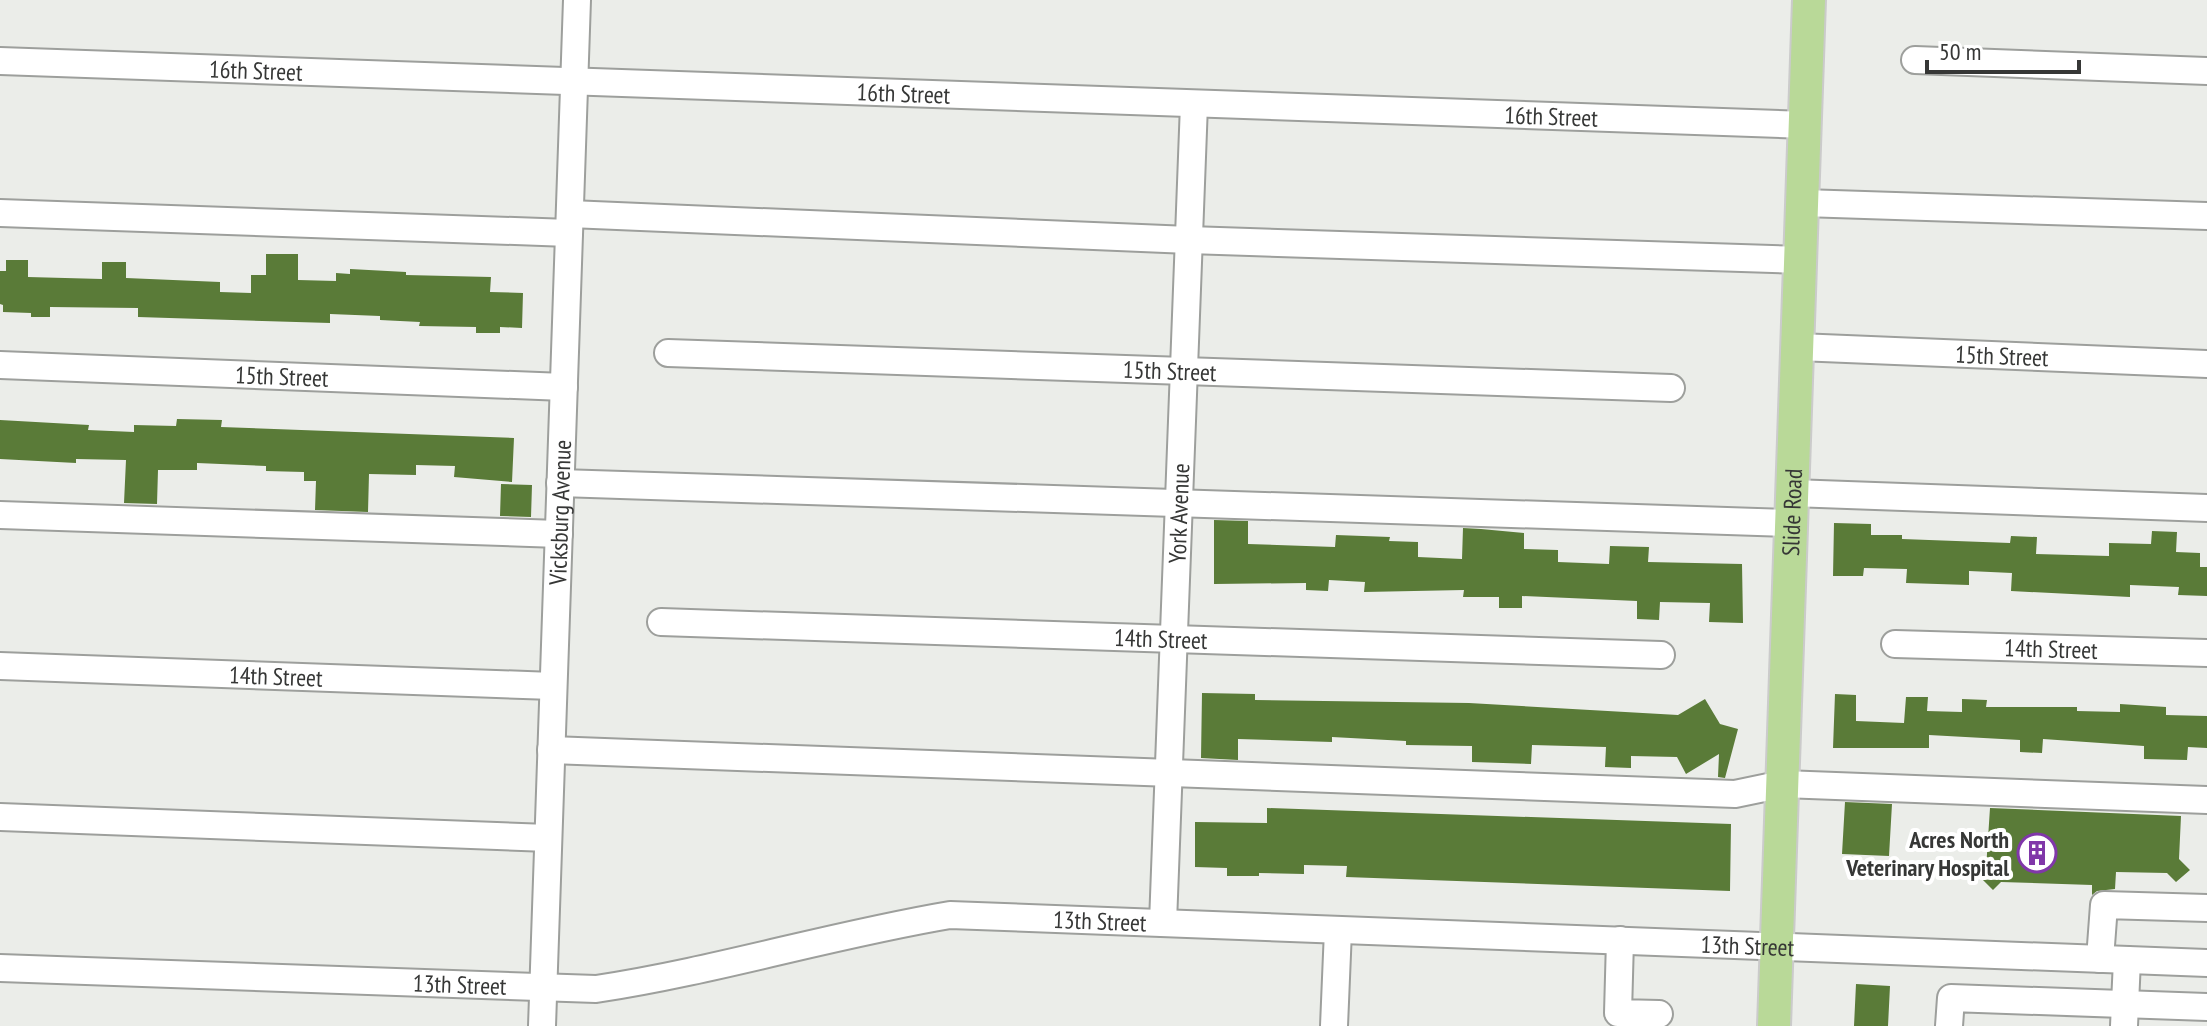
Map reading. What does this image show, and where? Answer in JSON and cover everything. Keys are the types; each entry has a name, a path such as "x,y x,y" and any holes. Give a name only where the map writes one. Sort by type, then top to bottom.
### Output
{"main road":[{"name":"Slide Road","path":"1774,1026 1809,0"}],"street":[{"name":"Vicksburg Avenue","path":"542,1026 577,0"},
{"path":"1915,60 2207,71"},
{"name":"16th Street","path":"0,61 1805,125"},
{"name":"York Avenue","path":"1163,923 1177,639 1194,104"},
{"path":"1803,203 2207,216"},
{"path":"0,213 1189,240 1801,260"},
{"name":"15th Street","path":"1798,347 2207,364"},
{"name":"15th Street","path":"668,353 1671,388"},
{"name":"15th Street","path":"0,365 564,387"},
{"path":"560,483 1181,502 1792,508 2207,508"},
{"path":"0,515 559,534"},
{"name":"14th Street","path":"661,622 1661,655"},
{"name":"14th Street","path":"1895,644 2207,653"},
{"name":"14th Street","path":"0,666 553,686"},
{"path":"551,750 1735,794 1783,784 2207,800"},
{"path":"0,817 548,838"},
{"path":"2100,959 2104,905 2207,908"},
{"name":"13th Street","path":"0,968 543,990 596,989 648,981 877,927 950,915 2207,963"},
{"path":"1334,1026 1338,930"},
{"path":"1620,940 1609,1012 1659,1014"},
{"path":"1949,1026 1952,955"},
{"path":"2125,1015 2127,960"},
{"path":"1951,998 2125,1015 2207,1007"}],"building":[{"path":"266,254 298,254 298,280 336,281 336,273 350,274 350,269 406,272 406,275 491,277 490,292 523,293 522,328 500,327 500,333 476,333 476,327 419,326 420,322 380,320 380,316 330,314 330,323 138,317 138,308 50,307 50,317 31,317 31,313 3,312 3,305 0,304 0,271 6,271 6,260 28,260 28,277 102,279 102,262 126,262 126,278 220,282 220,292 251,293 251,275 266,275"},
{"path":"177,419 222,420 221,427 514,438 512,482 454,477 455,466 416,465 416,475 369,474 368,512 315,510 316,481 304,481 304,472 266,471 266,466 197,463 197,470 158,470 157,504 124,503 126,460 76,459 76,463 0,459 0,420 89,425 88,430 134,432 134,425 176,426"},
{"path":"501,484 532,485 531,517 500,516"},
{"path":"1214,520 1248,521 1248,544 1335,547 1336,535 1390,537 1389,541 1418,542 1418,557 1462,559 1463,528 1524,533 1524,549 1558,550 1558,562 1609,564 1610,546 1649,547 1648,562 1742,564 1743,623 1709,622 1710,603 1660,602 1659,620 1637,619 1637,601 1522,596 1522,608 1499,608 1499,597 1463,597 1464,590 1364,592 1365,582 1329,580 1328,591 1306,590 1306,583 1214,584"},
{"path":"1834,523 1871,524 1871,535 1902,535 1902,539 2010,543 2011,536 2037,537 2036,554 2109,556 2109,543 2151,544 2152,531 2177,532 2176,552 2200,553 2200,567 2207,567 2207,596 2178,595 2179,587 2130,585 2130,597 2011,591 2012,573 1969,571 1969,585 1906,583 1907,569 1864,568 1863,576 1833,576"},
{"path":"1202,693 1255,694 1255,700 1469,703 1678,715 1705,699 1720,724 1738,729 1725,778 1718,777 1719,754 1686,774 1677,757 1631,756 1631,768 1605,767 1606,747 1532,745 1531,764 1472,762 1472,746 1406,745 1406,741 1332,737 1332,742 1238,739 1238,760 1201,758"},
{"path":"1835,694 1856,695 1856,721 1904,723 1906,697 1928,697 1927,711 1962,712 1962,699 1987,700 1986,707 2077,707 2077,711 2120,712 2120,704 2166,707 2166,715 2207,716 2207,748 2188,747 2187,760 2144,759 2144,746 2043,739 2042,753 2020,752 2020,740 1929,735 1929,748 1833,748"},
{"path":"1845,802 1892,804 1889,856 1842,854"},
{"path":"1267,808 1731,824 1730,891 1346,877 1347,866 1304,865 1304,874 1259,873 1259,876 1227,876 1227,868 1195,867 1195,822 1267,823"},
{"path":"1990,808 2181,816 2179,859 2190,870 2176,882 2167,873 2116,872 2115,889 2097,891 2092,895 2092,885 2001,882 1993,890 1979,876 1986,869"},
{"path":"1856,984 1890,986 1888,1026 1854,1026"}],"place":[{"name":"Acres North Veterinary Hospital","path":"2037,853"}]}
